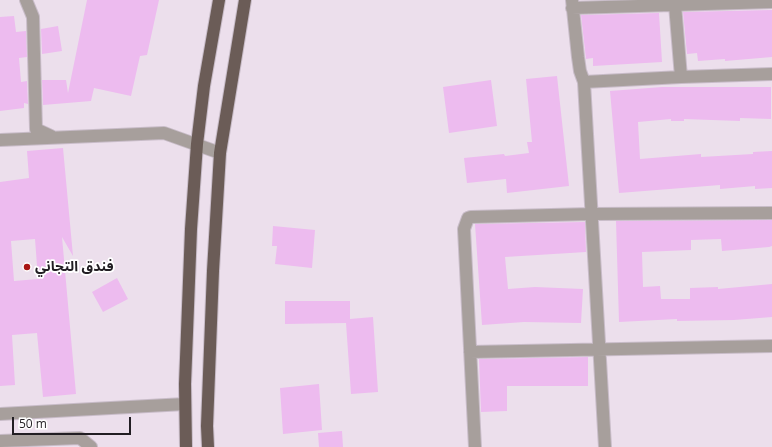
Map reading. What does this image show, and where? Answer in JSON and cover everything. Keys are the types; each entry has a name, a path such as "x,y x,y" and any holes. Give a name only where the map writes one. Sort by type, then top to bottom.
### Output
{"highway":[{"path":"186,447 185,404 191,236 197,144 204,86 219,0"},
{"path":"208,447 207,426 213,271 220,153 245,0"}],"street":[{"path":"26,0 33,17 36,129 54,138"},
{"path":"605,447 584,82 580,71 572,4 675,5 772,2"},
{"path":"675,5 681,77"},
{"path":"584,82 772,74"},
{"path":"0,140 164,133 220,153"},
{"path":"475,447 464,229 468,218 591,214 772,213"},
{"path":"470,352 772,346"},
{"path":"0,414 185,404"},
{"path":"0,441 80,438 91,447"}],"building":[{"path":"87,0 159,0 147,55 140,56 131,96 94,88 91,101 43,105 42,80 66,80 68,93"},
{"path":"772,10 772,57 725,61 725,59 698,61 697,53 687,54 683,12"},
{"path":"659,13 662,62 593,66 593,58 586,59 581,15"},
{"path":"14,16 16,32 26,31 27,57 19,58 21,82 27,81 28,104 24,103 24,108 0,111 0,17"},
{"path":"58,26 62,51 42,54 41,29"},
{"path":"557,76 569,186 507,193 506,179 467,183 464,158 529,153 527,142 532,142 526,79"},
{"path":"491,80 497,126 449,133 443,87"},
{"path":"662,87 771,87 771,119 740,118 740,121 684,119 684,121 671,121 671,119 638,122 640,159 701,154 701,157 753,154 753,152 772,151 772,188 755,189 755,186 720,189 720,185 619,193 610,91"},
{"path":"63,148 73,256 62,237 76,394 43,397 37,333 12,335 15,385 0,386 0,182 29,178 27,151","holes":["35,239 38,279 14,281 11,241"]},
{"path":"772,220 772,246 769,247 722,251 721,239 691,240 691,250 642,252 643,287 660,286 661,299 690,299 690,288 718,287 718,289 772,284 772,317 734,320 677,321 677,319 619,322 616,221"},
{"path":"585,222 586,252 505,257 508,289 535,287 583,289 581,323 524,322 482,325 475,224"},
{"path":"273,226 315,230 312,268 275,264 277,246 272,246"},
{"path":"117,278 128,299 103,312 92,292"},
{"path":"285,301 350,301 350,319 373,317 378,392 351,394 346,323 285,324"},
{"path":"588,357 588,386 507,386 507,411 481,412 479,359"},
{"path":"319,384 322,430 283,434 280,388"},
{"path":"342,431 343,447 319,447 318,433"}],"place":[{"name":"فندق التجاني","path":"27,267"}]}
